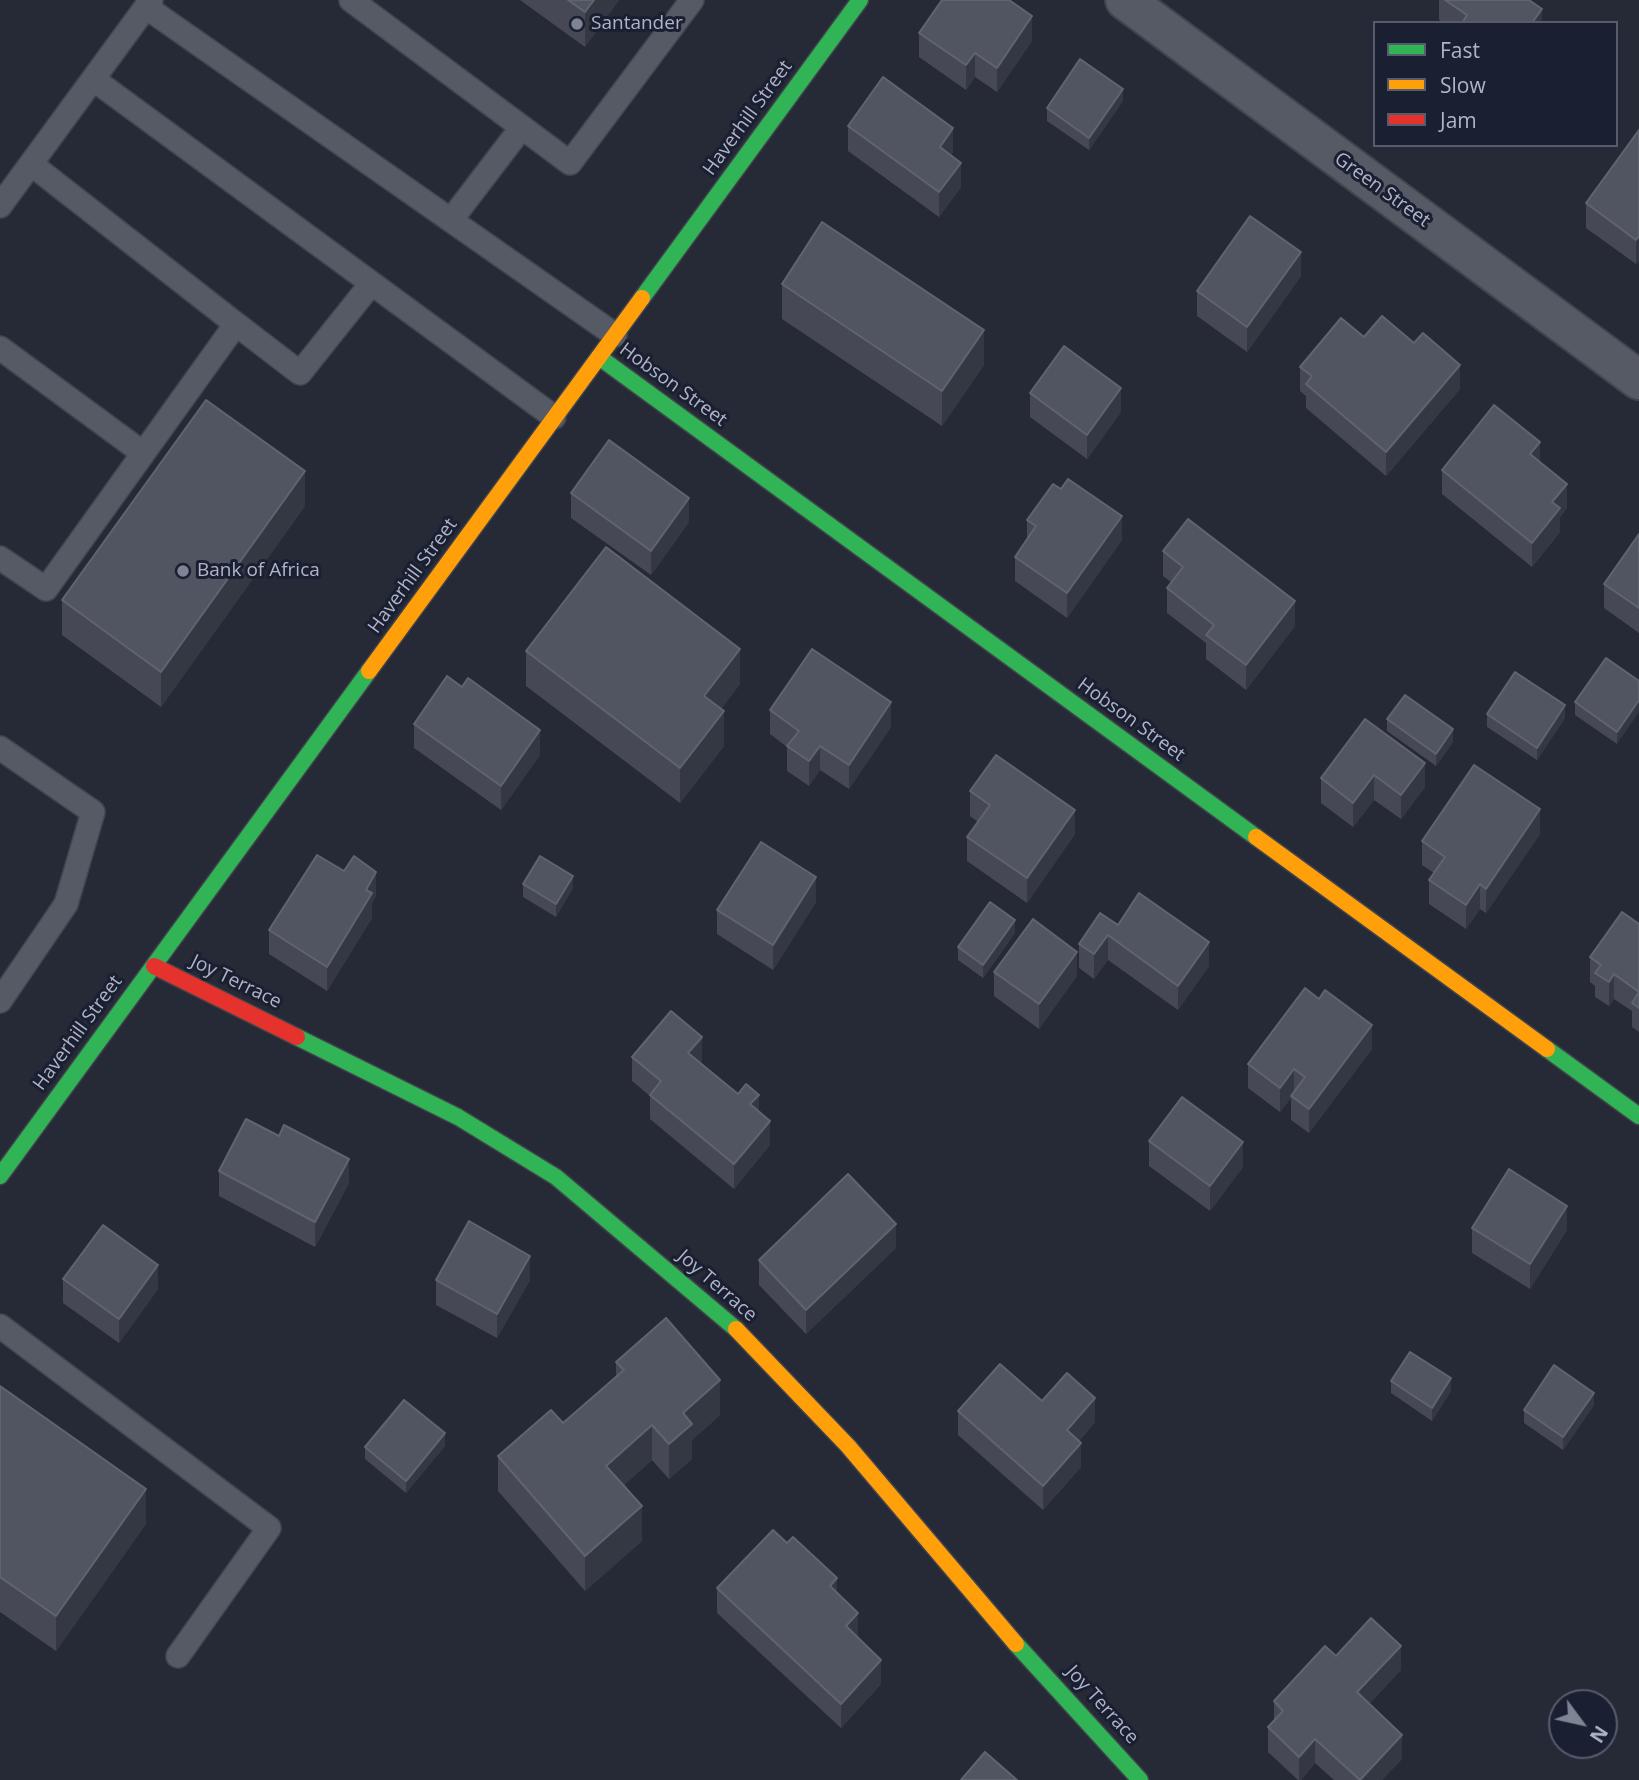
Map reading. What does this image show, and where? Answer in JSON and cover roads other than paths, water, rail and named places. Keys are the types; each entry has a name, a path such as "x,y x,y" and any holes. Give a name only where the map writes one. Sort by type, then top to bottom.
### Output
{"street":[{"name":"Haverhill Street","path":"0,1176 860,0"},
{"name":"Green Street","path":"1125,0 1639,380"},
{"name":"Hobson Street","path":"599,357 1639,1116"},
{"name":"Joy Terrace","path":"153,965 458,1117 556,1177 739,1333 848,1446 978,1602 1140,1780"}],"lane":[{"path":"351,0 570,163 692,0"},
{"path":"0,206 149,3 615,335"},
{"path":"93,79 554,417"},
{"path":"451,220 522,127"},
{"path":"31,164 300,373 372,284"},
{"path":"0,558 46,589 236,324"},
{"path":"0,348 143,453"},
{"path":"0,748 93,811 66,904 0,1002"},
{"path":"0,1326 270,1528 178,1656"}],"place":[{"name":"Santander","path":"577,24"},
{"name":"Bank of Africa","path":"183,571"}]}
